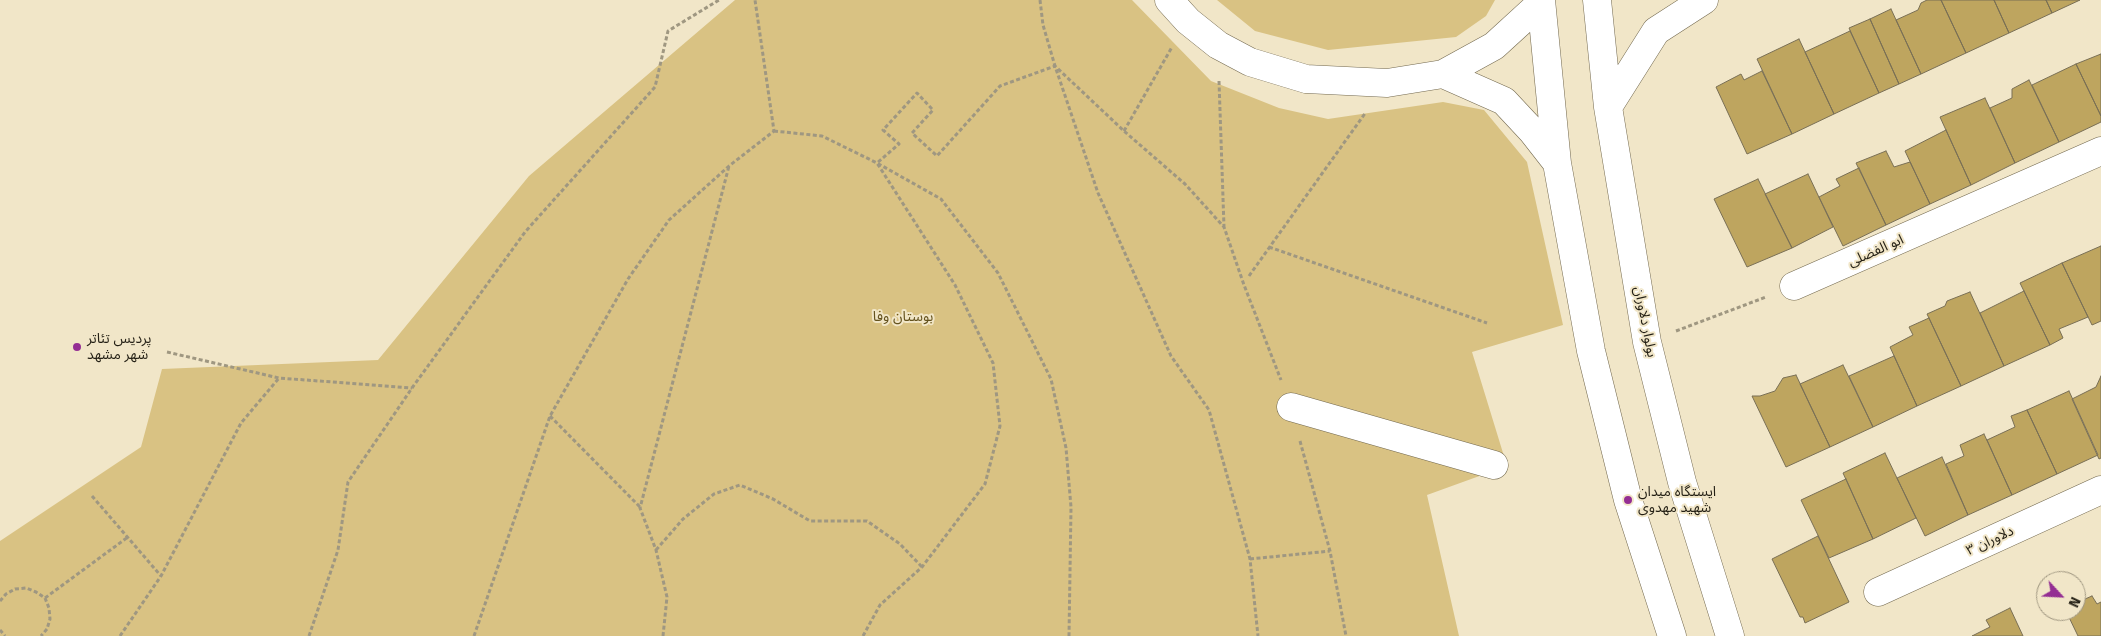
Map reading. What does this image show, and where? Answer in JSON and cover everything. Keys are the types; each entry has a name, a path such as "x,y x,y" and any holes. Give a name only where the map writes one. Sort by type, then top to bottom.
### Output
{"street":[{"path":"1169,0 1188,21 1218,45 1250,62 1306,79 1387,83 1442,74 1494,46 1541,1"},
{"name":"بولوار دلاوران","path":"1597,0 1608,106 1647,342 1682,482 1730,636"},
{"path":"1608,106 1656,31 1704,0"},
{"path":"1541,1 1557,163 1596,369 1628,500 1672,636"},
{"path":"1442,74 1504,101 1532,131 1557,163"},
{"name":"ابو الفضلی","path":"1794,286 2101,151"},
{"path":"1291,407 1494,465"},
{"name":"دلاوران ۳","path":"1878,592 2101,490"}],"path":[{"path":"309,636 338,550 348,482 412,388 526,232 655,87 668,30 719,0"},
{"path":"755,0 774,131"},
{"path":"1040,0 1043,25 1055,66 1102,202 1171,356 1209,410 1250,559 1258,636"},
{"path":"1124,131 1188,21"},
{"path":"1218,45 1224,226 1244,286 1291,407 1330,551 1346,636"},
{"path":"877,163 899,144 884,130 917,93 933,110 912,132 937,156 1000,86 1055,66"},
{"path":"1055,66 1124,131 1185,184 1224,226"},
{"path":"1249,276 1387,83"},
{"path":"474,636 550,416 628,279 669,220 729,166 774,131 822,136 877,163 941,199 998,273 1051,379 1066,448 1071,507 1069,636"},
{"path":"863,636 880,605 922,567 985,484 1000,426 993,363 955,285 877,163"},
{"path":"640,508 729,166"},
{"path":"1269,247 1486,323"},
{"path":"1647,342 1794,286"},
{"path":"167,352 279,378 412,388"},
{"path":"120,636 161,576 241,423 279,378"},
{"path":"550,416 640,508 656,550 667,597 663,636"},
{"path":"656,550 683,519 714,494 740,484 773,499 810,521 867,521 900,544 922,567"},
{"path":"92,496 161,576"},
{"path":"45,598 128,537"},
{"path":"1250,559 1330,551"},
{"path":"0,601 6,594 15,589 26,588 45,598 49,608 50,619 47,629 41,636"},
{"path":"0,632 5,636"}],"green space":[{"name":"بوستان وفا","path":"735,0 1132,0 1211,81 1279,108 1328,119 1443,102 1484,110 1527,162 1563,325 1472,352 1507,466 1427,495 1459,636 0,636 0,541 141,447 162,369 378,360 529,176"},
{"path":"1217,0 1495,0 1486,16 1456,37 1328,50 1255,31"}],"building":[{"path":"1927,0 1941,0 1966,53 1921,74 1896,20 1918,10 1921,3"},
{"path":"1941,0 1994,0 2009,33 1966,53"},
{"path":"1994,0 2046,0 2052,13 2009,33"},
{"path":"2046,0 2080,0 2052,13"},
{"path":"1891,9 1921,74 1899,84 1870,19"},
{"path":"1870,19 1899,84 1879,93 1849,28"},
{"path":"1850,31 1879,93 1834,114 1805,52"},
{"path":"1799,39 1834,114 1792,134 1757,59"},
{"path":"2101,54 2101,116 2076,64"},
{"path":"2076,64 2101,116 2101,122 2059,142 2032,85"},
{"path":"1762,71 1792,134 1747,154 1716,87 1741,74 1744,80"},
{"path":"2029,80 2059,142 2015,163 1990,108 2012,98 2012,89"},
{"path":"1985,98 2015,163 1971,185 1940,117"},
{"path":"1946,130 1971,185 1930,204 1905,151"},
{"path":"1886,151 1894,167 1910,162 1930,204 1886,225 1856,163"},
{"path":"1859,168 1886,225 1843,246 1819,197 1840,186 1836,179"},
{"path":"1808,174 1833,227 1792,248 1765,194"},
{"path":"1758,179 1792,248 1747,267 1714,199"},
{"path":"2101,246 2101,321 2092,325 2062,263"},
{"path":"2062,263 2088,317 2059,329 2063,338 2050,345 2020,283"},
{"path":"2024,291 2050,345 2004,366 1980,313"},
{"path":"1970,292 2004,366 1961,386 1927,314 1945,306 1947,301"},
{"path":"1929,318 1961,386 1917,406 1890,347 1913,335 1909,327"},
{"path":"1894,356 1917,406 1873,427 1849,376"},
{"path":"1843,365 1873,427 1830,447 1800,384"},
{"path":"1796,375 1830,447 1786,467 1752,396 1760,396 1775,391 1783,378"},
{"path":"2101,376 2101,458 2099,459 2072,399 2096,387"},
{"path":"2069,391 2098,455 2057,474 2027,410"},
{"path":"2027,410 2057,474 2012,495 1987,440 2015,427 2011,416"},
{"path":"1984,434 2012,495 1968,515 1946,464 1964,456 1960,445"},
{"path":"1885,453 1916,518 1873,539 1843,473"},
{"path":"1942,457 1968,515 1925,536 1897,478"},
{"path":"1846,479 1873,539 1829,558 1801,500"},
{"path":"1818,536 1849,602 1805,623 1803,617 1800,617 1772,559"},
{"path":"2092,596 2097,604 2101,602 2101,636 2078,636 2071,621 2086,621 2086,599"},
{"path":"2010,608 2023,636 1972,636 1990,627 1986,620"}],"place":[{"name":"پردیس تئاتر شهر مشهد","path":"77,347"},
{"name":"ایستگاه میدان شهید مهدوی","path":"1628,500"}]}
